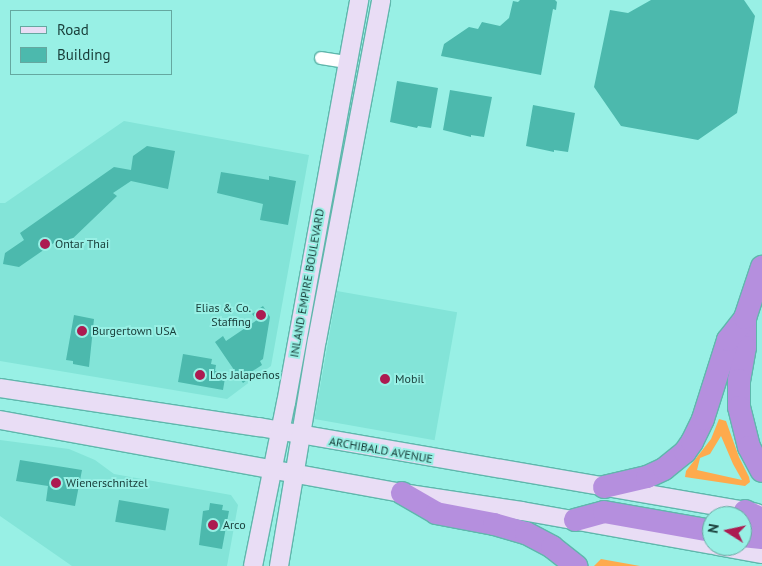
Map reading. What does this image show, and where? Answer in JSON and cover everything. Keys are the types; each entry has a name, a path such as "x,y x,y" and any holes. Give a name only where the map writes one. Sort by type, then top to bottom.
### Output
{"highway":[{"path":"762,268 745,318 745,347 739,380 739,407 747,439 762,471"},
{"path":"604,487 647,478 664,469 685,452 703,419 728,340 745,318"},
{"path":"402,493 436,513 494,524 526,533 552,547 576,566"},
{"path":"575,520 604,512 702,529"}],"main road":[{"name":"INLAND EMPIRE BOULEVARD","path":"253,566 359,0"},
{"name":"INLAND EMPIRE BOULEVARD","path":"279,566 381,0"},
{"name":"ARCHIBALD AVENUE","path":"0,388 279,432 756,514"},
{"path":"0,420 402,493 575,520 702,543"}],"street":[{"path":"321,58 347,62"}],"shaded area":[{"path":"124,121 309,155 271,366 227,399 0,361 0,203 5,203"},
{"path":"337,291 457,312 435,440 314,419"},
{"path":"719,419 726,421 750,482 745,486 685,477 686,471 711,439","holes":["721,436 742,480 697,470 700,458 710,454"]},
{"path":"0,440 69,449 95,460 114,474 231,495 238,505 227,566 72,566 0,516"},
{"path":"601,559 640,566 594,566"}],"building":[{"path":"520,0 555,0 557,2 556,10 553,9 541,75 441,56 444,44 469,27 478,29 482,22 500,26 509,18 513,1 518,2"},
{"path":"651,0 744,0 755,16 737,113 698,140 621,126 594,87 610,10 628,13"},
{"path":"397,81 438,88 431,128 418,126 417,128 390,122"},
{"path":"450,90 492,97 484,137 471,135 471,137 443,130"},
{"path":"533,105 575,113 568,152 554,150 554,152 526,146"},
{"path":"147,146 175,151 168,189 131,181 113,193 117,196 67,244 61,238 19,267 3,264 5,253 24,240 20,233 114,167 131,170 133,156"},
{"path":"221,172 269,180 269,176 296,181 288,225 260,220 263,204 217,193"},
{"path":"263,306 270,317 263,359 260,361 262,365 248,374 251,377 243,383 215,342 223,336 226,341 257,320 252,314"},
{"name":"Burgertown USA","path":"74,315 94,319 89,367 73,364 73,361 66,360"},
{"name":"Los Jalapeños","path":"183,354 212,359 211,364 216,365 215,371 221,372 220,377 225,378 223,390 178,382"},
{"name":"Wienerschnitzel","path":"20,460 82,470 75,506 46,501 48,486 16,481"},
{"path":"119,500 169,509 165,531 115,522"},
{"name":"Arco","path":"210,503 223,505 222,510 229,511 222,549 199,545 203,511 209,510"}],"place":[{"name":"Ontar Thai","path":"45,244"},
{"name":"Elias & Co. Staffing","path":"261,315"},
{"name":"Burgertown USA","path":"82,331"},
{"name":"Los Jalapeños","path":"200,375"},
{"name":"Mobil","path":"385,379"},
{"name":"Wienerschnitzel","path":"56,483"},
{"name":"Arco","path":"213,525"}]}
